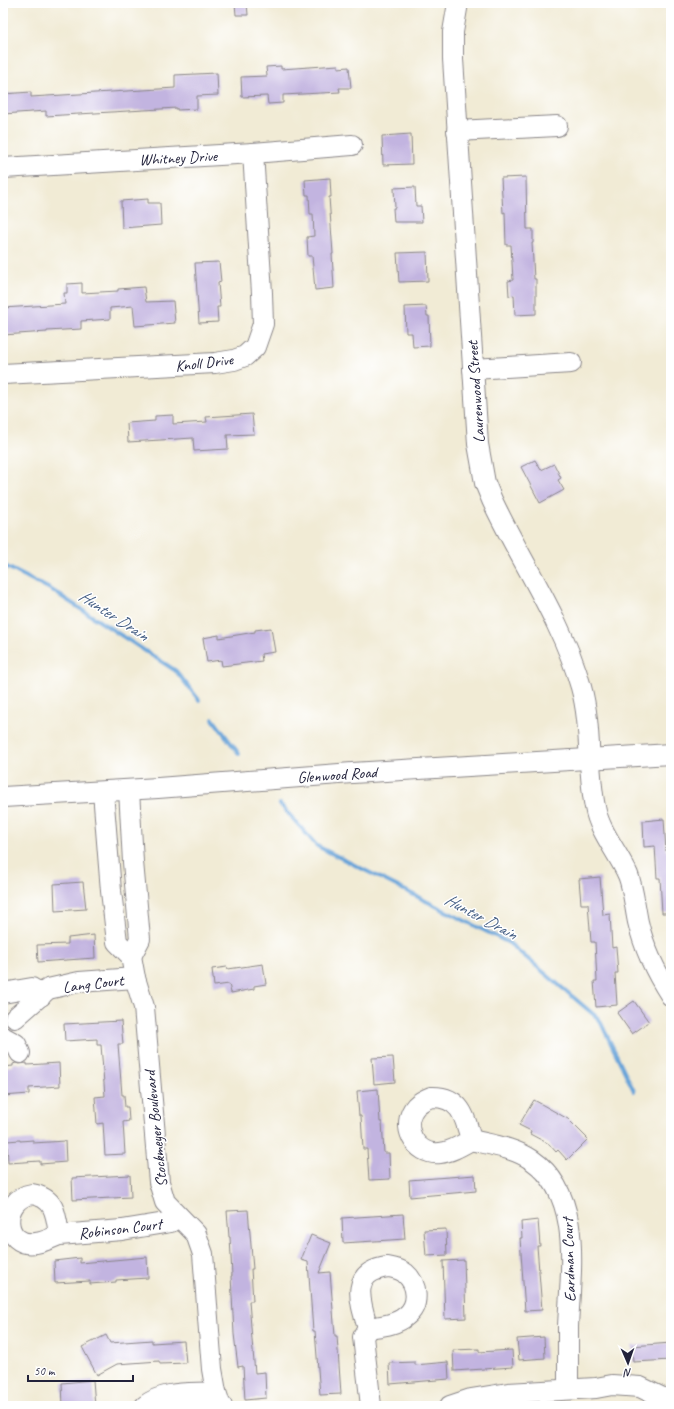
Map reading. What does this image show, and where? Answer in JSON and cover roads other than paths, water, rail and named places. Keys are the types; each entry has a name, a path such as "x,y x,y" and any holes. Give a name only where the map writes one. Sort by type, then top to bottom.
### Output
{"street":[{"name":"Laurenwood Street","path":"458,3 453,43 480,460 485,483 500,517 563,635 574,661 586,707 591,788 595,810 605,835 628,876 643,940 652,963 671,996"},
{"path":"458,131 557,126"},
{"name":"Whitney Drive","path":"3,168 253,153 352,145"},
{"name":"Knoll Drive","path":"3,374 215,364 245,356 255,347 262,324 262,294 253,153"},
{"path":"473,369 571,362"},
{"name":"Glenwood Road","path":"3,797 102,792 352,773 671,754"},
{"path":"129,790 140,939 130,956"},
{"name":"Stockmeyer Boulevard","path":"102,792 117,942 130,956 144,1008 159,1182 165,1202 196,1234 204,1254 212,1369 219,1399"},
{"path":"110,883 135,880"},
{"name":"Lang Court","path":"15,1018 48,989 80,982 135,978"},
{"path":"3,993 32,988 41,996"},
{"path":"3,1037 16,1044 20,1054"},
{"name":"Eardman Court","path":"471,1140 514,1151 531,1160 551,1178 564,1201 568,1219 571,1262 568,1328 568,1388"},
{"name":"Robinson Court","path":"60,1235 129,1229 171,1222 178,1216"},
{"path":"368,1328 363,1337 371,1406"},
{"path":"450,1406 496,1394 568,1388 596,1388 612,1385 640,1387 671,1402"},
{"path":"145,1406 149,1402 166,1395 219,1399"}],"waterway":[{"name":"Hunter Drain","path":"3,565 50,589 176,671 199,700"},
{"name":"Hunter Drain","path":"213,719 239,754"},
{"name":"Hunter Drain","path":"280,804 317,846 509,943 599,1019 634,1091"}]}
